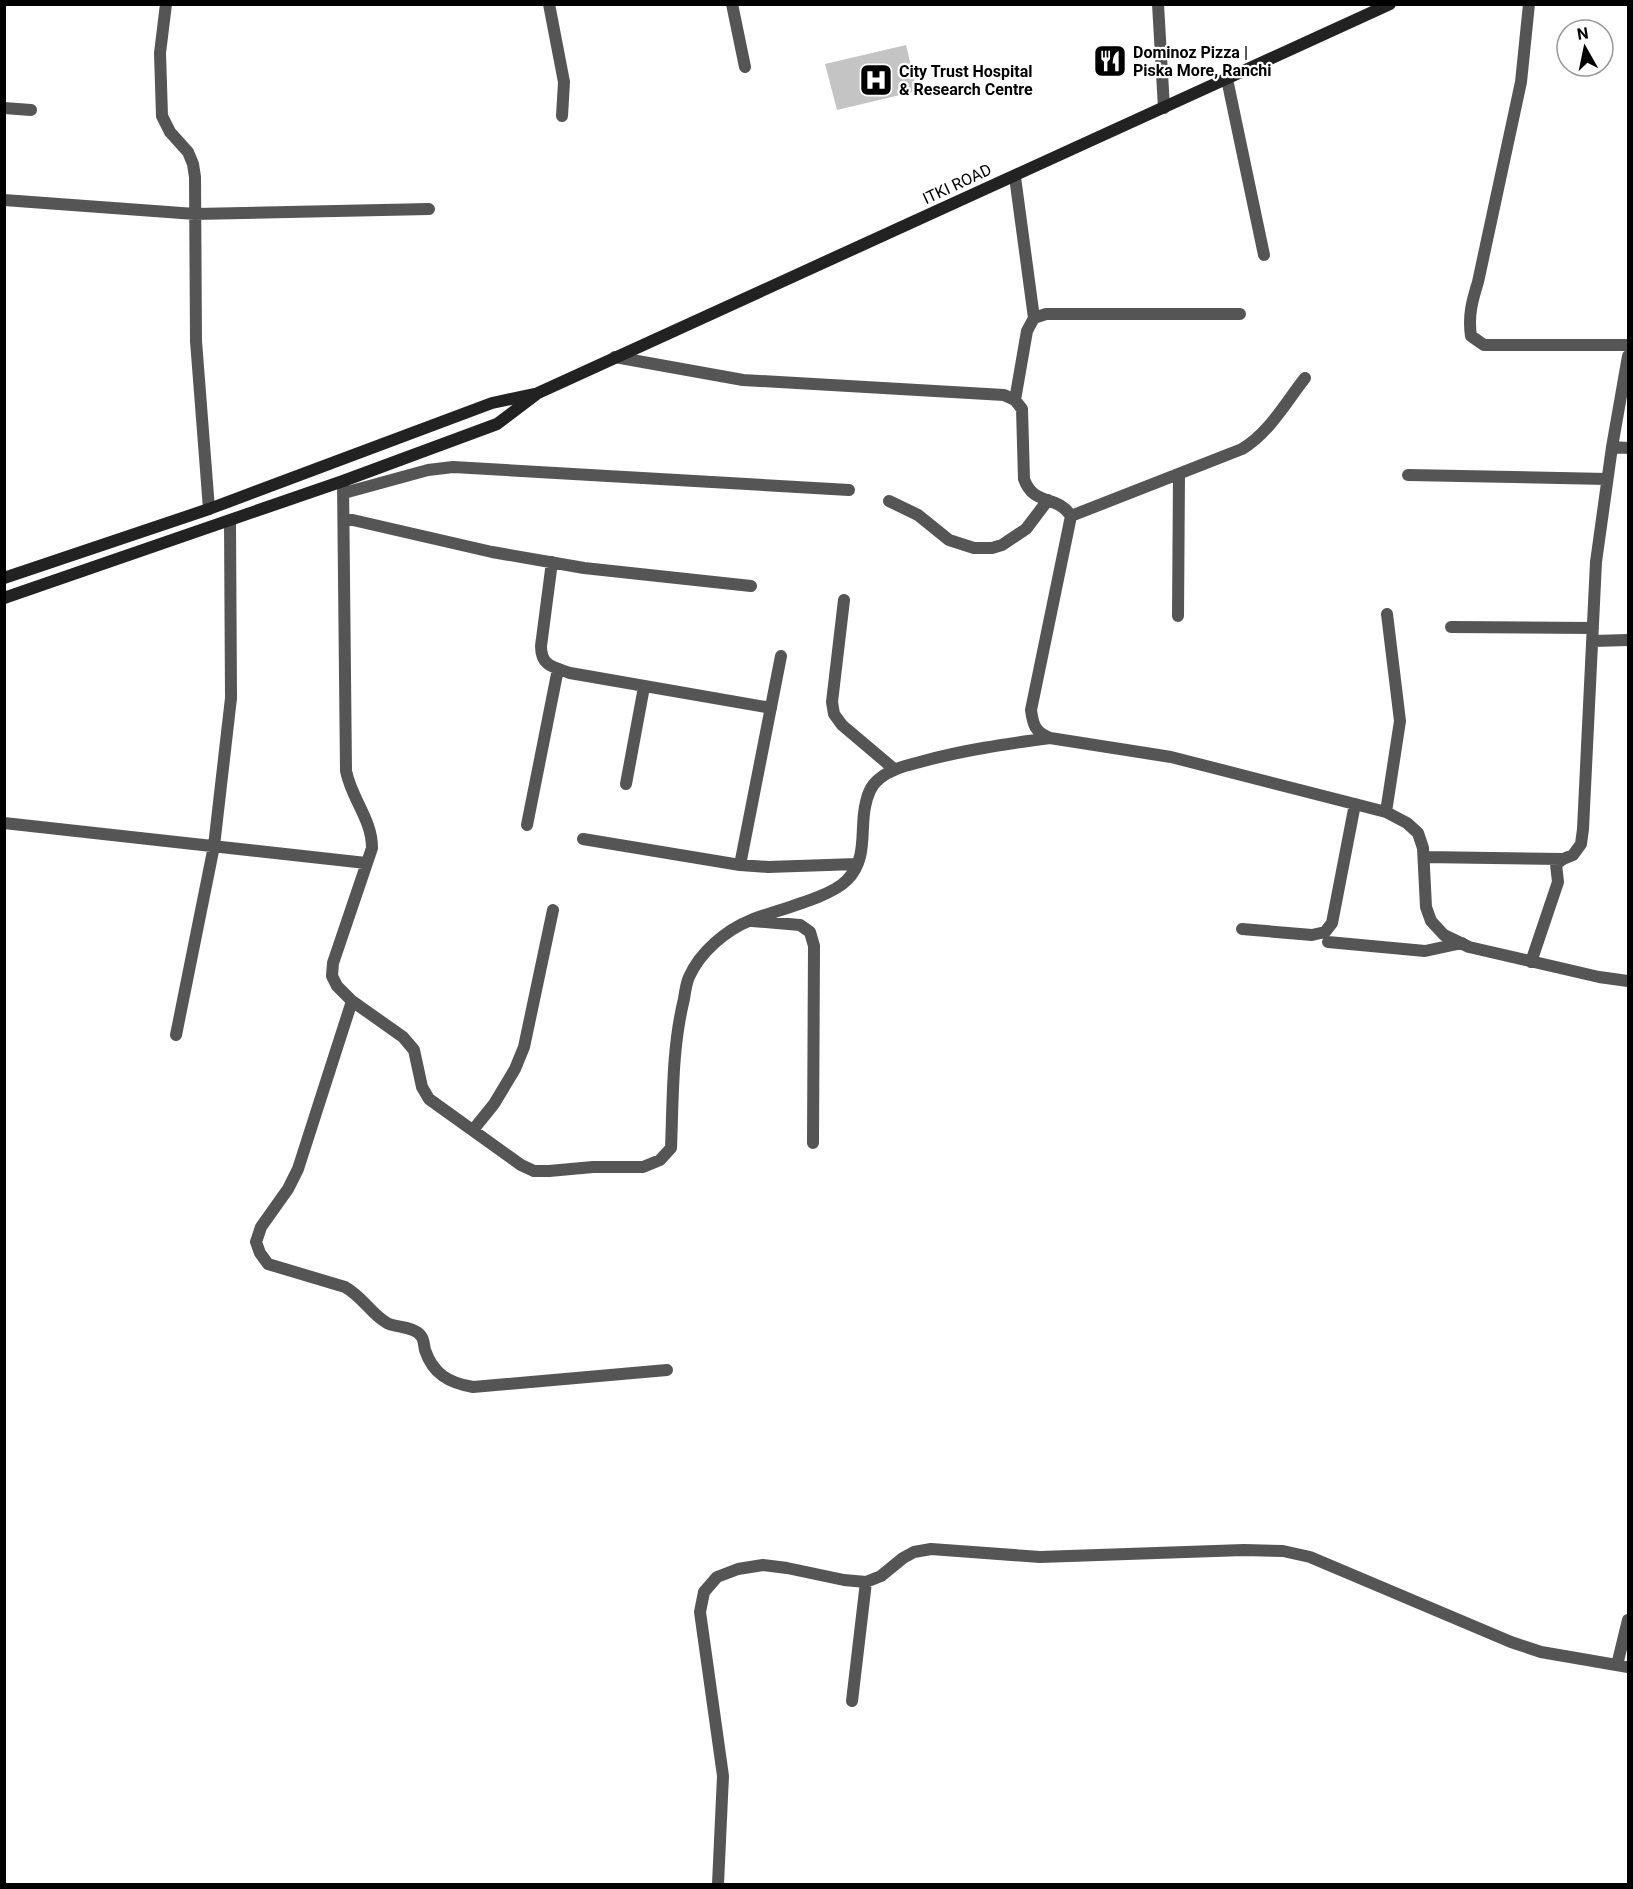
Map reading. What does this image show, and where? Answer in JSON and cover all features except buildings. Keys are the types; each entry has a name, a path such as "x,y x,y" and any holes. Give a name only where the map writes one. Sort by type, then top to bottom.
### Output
{"street":[{"path":"166,4 160,53 162,116 170,132 188,152 193,164 196,341 209,508"},
{"path":"549,4 564,82 562,116"},
{"path":"732,4 745,68"},
{"path":"1158,4 1164,108"},
{"name":"ITKI ROAD","path":"538,393 1390,4"},
{"path":"1529,4 1521,82 1472,303 1469,321 1471,336 1484,345 1629,345"},
{"path":"1227,79 1264,255"},
{"path":"4,108 31,110"},
{"path":"1015,177 1034,318 1027,331 1015,400"},
{"path":"4,200 195,214 429,209"},
{"path":"1034,318 1046,314 1240,315"},
{"path":"1531,962 1558,882 1556,864 1573,855 1581,844 1596,562 1612,447 1629,356"},
{"path":"615,357 743,380 1004,395 1015,400 1022,409 1024,479 1028,488 1035,496 1065,508 1071,516 1031,710 1033,724 1039,733 1050,738 1171,758 1386,812 1407,822 1418,832 1424,857 1426,907 1431,921 1444,935 1469,947 1599,977 1629,981"},
{"path":"1071,516 1242,449 1266,429 1305,378"},
{"path":"4,578 209,508 492,403 538,393"},
{"path":"343,487 497,424 538,393"},
{"path":"1612,447 1629,448"},
{"path":"4,598 230,521 343,487 428,470 463,466 849,490"},
{"path":"1178,616 1179,474"},
{"path":"1408,475 1607,479"},
{"path":"343,487 346,771 352,794 369,825 372,848 333,963 332,976 337,986 352,1001 403,1036 414,1050 422,1087 429,1099 521,1165 534,1171 593,1167 643,1167 660,1160 670,1148 680,1013 689,978 702,955 718,940 748,921 830,891 848,880 857,864 863,845 867,793 877,780 894,769 971,749 1050,738"},
{"path":"889,501 918,514 948,540 974,548 992,548 1002,545 1026,529 1048,500"},
{"path":"344,518 492,552 585,568 751,586"},
{"path":"176,1035 214,846 231,698 230,521"},
{"path":"552,562 541,656 546,663 558,669 644,687 771,708"},
{"path":"844,600 832,702 834,714 842,725 894,769"},
{"path":"1386,812 1400,722 1388,614"},
{"path":"1451,627 1593,627"},
{"path":"1593,641 1629,640"},
{"path":"740,865 781,656"},
{"path":"527,825 558,669"},
{"path":"626,784 644,687"},
{"path":"1242,929 1312,935 1325,932 1332,923 1355,804"},
{"path":"4,823 366,863"},
{"path":"584,839 740,865 768,867 857,864"},
{"path":"1424,857 1563,859"},
{"path":"473,1130 494,1104 515,1069 524,1047 554,910"},
{"path":"748,921 800,925 810,932 814,946 813,1143"},
{"path":"1328,942 1425,951 1462,944"},
{"path":"352,1001 298,1169 288,1189 261,1227 256,1242 268,1264 345,1287 356,1293 387,1323 414,1331 421,1336 425,1351 436,1371 460,1385 473,1388 667,1370"},
{"path":"718,1884 723,1776 700,1612 704,1592 717,1577 738,1569 763,1565 866,1582 881,1576 914,1552 931,1549 1040,1557 1244,1550 1283,1551 1310,1557 1510,1642 1541,1652 1623,1666 1629,1620"},
{"path":"852,1701 866,1582"}],"place":[{"name":"Dominoz Pizza | Piska More, Ranchi","path":"1110,61"},
{"name":"City Trust Hospital & Research Centre","path":"876,80"}]}
